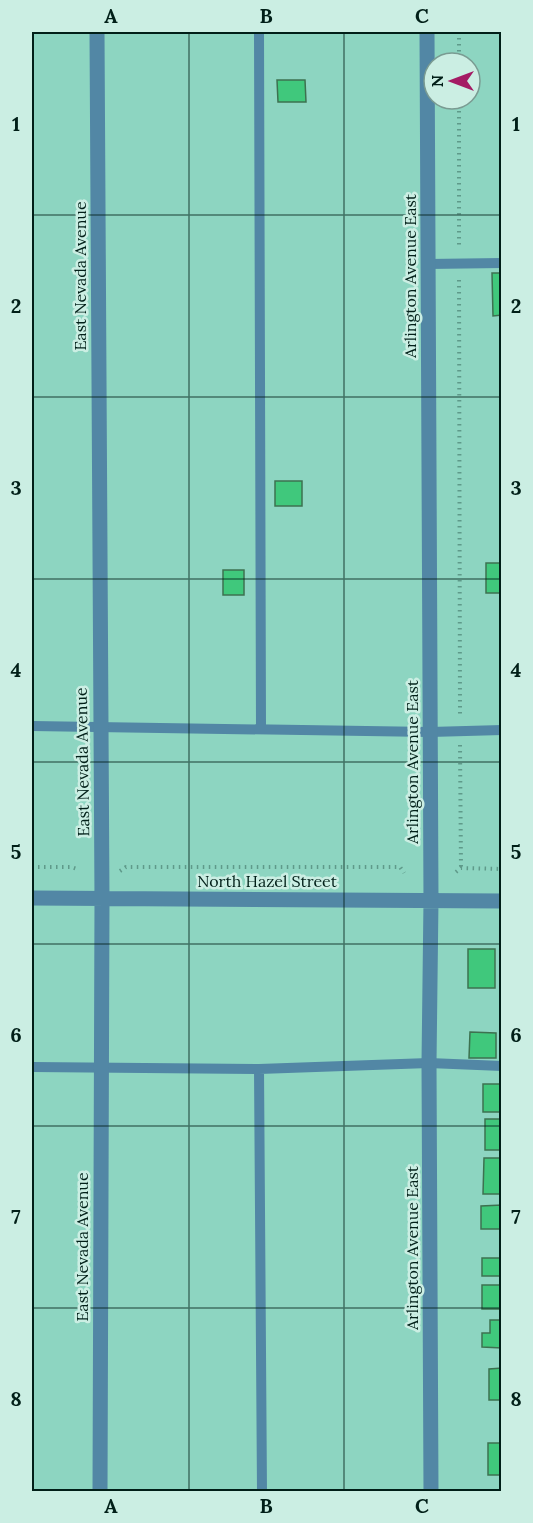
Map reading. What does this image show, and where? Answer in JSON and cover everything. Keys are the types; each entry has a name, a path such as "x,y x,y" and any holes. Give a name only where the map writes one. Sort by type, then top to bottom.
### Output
{"street":[{"name":"East Nevada Avenue","path":"98,32 102,898 100,1491"},
{"name":"Arlington Avenue East","path":"427,32 431,1491"},
{"name":"North Hazel Street","path":"32,898 501,901"}],"lane":[{"path":"259,32 261,728"},
{"path":"428,264 501,263"},
{"path":"32,726 430,732 501,730"},
{"path":"32,1067 259,1069 429,1064 501,1066"},
{"path":"259,1069 262,1491"}],"path":[{"path":"459,32 459,51"},
{"path":"459,111 461,868"},
{"path":"32,867 77,869"},
{"path":"119,871 126,867 400,867 404,873"},
{"path":"456,872 461,868 501,869"}],"building":[{"path":"277,80 305,80 306,102 278,102"},
{"path":"492,273 502,273 502,315 493,316"},
{"path":"275,481 302,481 302,506 275,506"},
{"path":"486,563 502,563 502,593 486,593"},
{"path":"223,570 244,570 244,595 223,595"},
{"path":"468,949 495,949 495,988 468,988"},
{"path":"470,1032 496,1033 496,1058 469,1058"},
{"path":"483,1084 502,1084 502,1112 483,1112"},
{"path":"485,1119 502,1119 502,1150 485,1150"},
{"path":"484,1158 502,1158 502,1194 483,1194"},
{"path":"502,1205 502,1229 481,1229 481,1206"},
{"path":"501,1251 502,1276 482,1276 482,1258 501,1258"},
{"path":"482,1285 502,1285 502,1309 482,1309"},
{"path":"490,1320 502,1320 502,1348 482,1347 482,1333 490,1333"},
{"path":"502,1368 502,1400 489,1400 489,1369"},
{"path":"488,1443 502,1443 502,1475 488,1475"}]}
